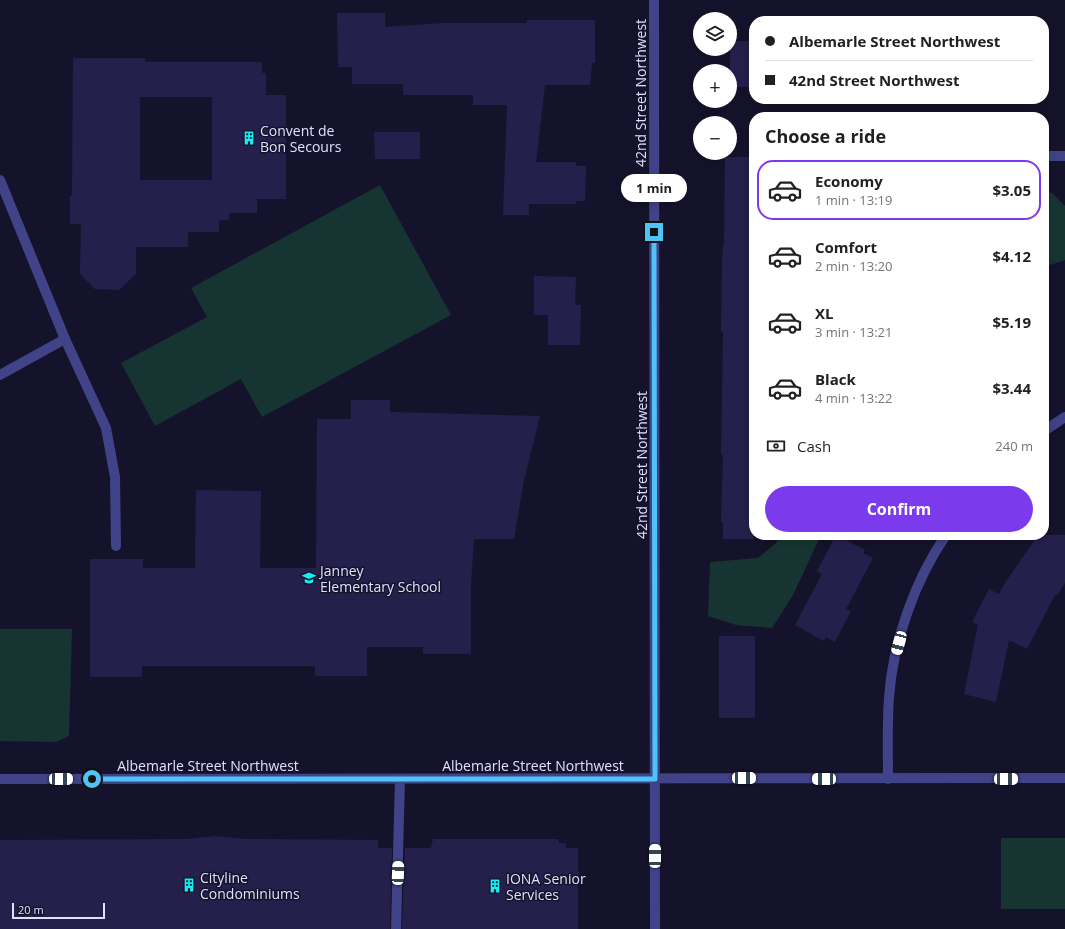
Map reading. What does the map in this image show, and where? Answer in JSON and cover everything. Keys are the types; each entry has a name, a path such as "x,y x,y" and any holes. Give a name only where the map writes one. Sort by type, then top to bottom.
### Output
{"street":[{"name":"42nd Street Northwest","path":"654,0 655,929"},
{"path":"1049,156 1065,156"},
{"path":"0,180 65,339 106,428 115,478 116,546"},
{"path":"0,375 65,339"},
{"path":"1049,428 1065,417"},
{"path":"888,779 889,697 896,651 909,610 919,585 930,561 943,540"},
{"name":"Albemarle Street Northwest","path":"0,779 1065,778"},
{"path":"396,929 400,779"}],"green space":[{"path":"380,185 451,315 262,417 241,379 155,426 121,363 207,317 191,288"},
{"path":"1049,193 1052,193 1065,206 1065,260 1049,265"},
{"path":"777,540 819,540 793,595 772,628 736,625 708,616 710,562 758,558 777,542"},
{"path":"0,629 72,629 69,736 56,742 0,741"},
{"path":"1001,838 1065,838 1065,909 1001,909"}],"building":[{"path":"337,13 385,13 385,27 444,23 527,23 527,20 595,20 595,63 592,63 590,85 545,85 536,162 576,162 576,166 586,166 585,201 576,201 576,204 529,204 529,215 503,215 507,105 473,105 473,95 403,95 403,84 352,84 352,67 338,67"},
{"path":"737,41 749,41 749,87 737,87 737,64 730,64 730,56 737,56"},
{"name":"Convent de Bon Secours","path":"73,58 145,58 145,62 262,62 262,73 266,73 266,95 286,95 286,199 257,199 257,213 229,213 229,220 219,220 219,232 188,232 188,247 136,247 136,274 119,290 95,289 80,274 81,224 70,224 70,196 72,196","holes":["140,97 212,97 212,180 140,180"]},
{"path":"374,132 420,132 420,159 375,159"},
{"path":"737,157 749,157 749,539 723,539 723,522 721,522 723,455 721,455 723,332 721,332 725,160 737,160"},
{"path":"534,276 576,277 575,305 581,305 580,345 548,345 548,315 534,315"},
{"path":"351,400 390,400 390,412 540,416 524,480 514,539 474,539 471,584 471,654 423,654 423,647 367,647 367,676 315,676 315,666 142,666 142,677 90,677 90,559 143,559 143,568 195,568 196,490 261,491 260,568 316,568 317,419 351,419"},
{"path":"1049,535 1065,535 1065,583 1058,594 1055,595 1027,649 1009,640 996,702 964,694 978,625 972,622 989,589 999,594 1035,540 1049,540"},
{"path":"833,540 846,540 865,550 863,553 873,558 846,609 851,611 835,642 826,637 824,641 795,625 822,574 817,571"},
{"path":"719,636 755,636 755,718 719,718"},
{"name":"Cityline Condominiums","path":"215,836 244,839 378,840 378,848 392,848 390,929 0,929 0,840 188,839"},
{"name":"IONA Senior Services","path":"433,839 558,839 559,843 566,843 566,848 578,848 578,929 402,929 405,848 431,848"}],"place":[{"name":"Convent de Bon Secours","path":"249,138"},
{"name":"Janney Elementary School","path":"309,578"},
{"name":"Cityline Condominiums","path":"189,885"},
{"name":"IONA Senior Services","path":"495,886"}],"route":[{"path":"92,779 655,779 654,232"}]}
